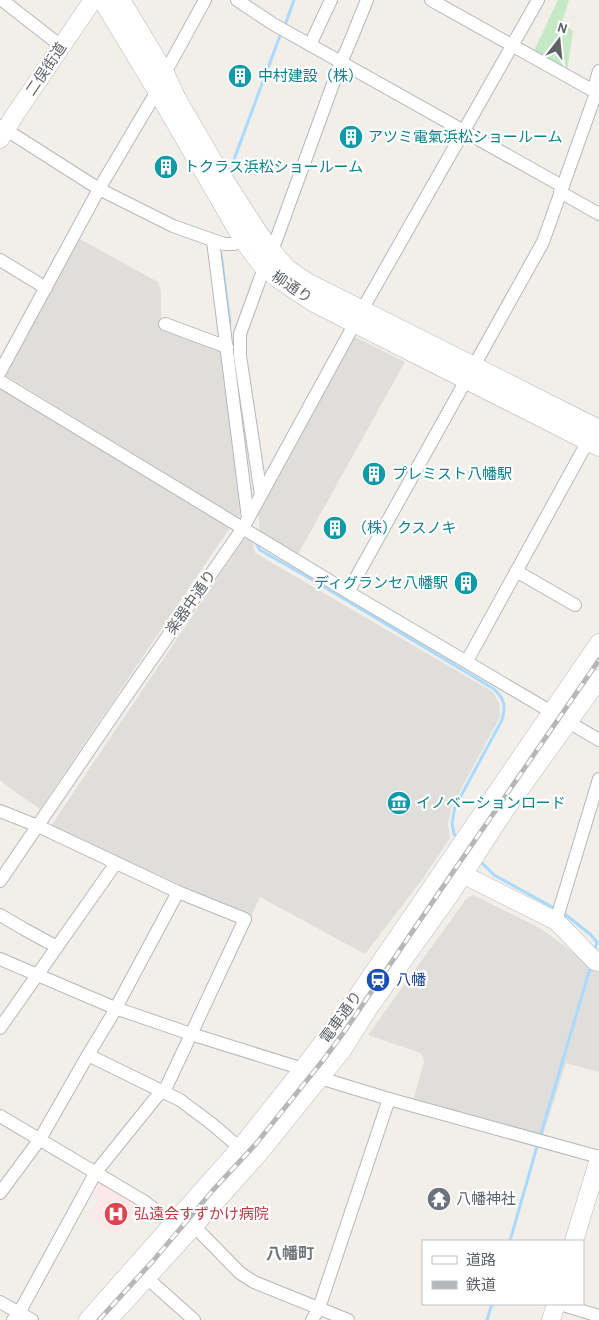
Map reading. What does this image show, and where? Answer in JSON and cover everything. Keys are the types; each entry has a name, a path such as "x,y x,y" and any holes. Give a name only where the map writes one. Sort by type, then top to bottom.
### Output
{"street":[{"name":"二俣街道","path":"2,132 93,0"},
{"name":"柳通り","path":"102,0 242,238 264,268 314,303 359,317"},
{"name":"柳通り","path":"121,0 165,73 177,99 222,176 258,232 287,268 359,317 596,439"},
{"path":"165,73 204,0"},
{"path":"237,0 310,45 463,130 599,214"},
{"path":"310,45 331,0"},
{"path":"272,251 341,62 367,0"},
{"path":"431,0 596,93"},
{"name":"楽器中通り","path":"0,881 120,705 250,529 261,495 463,130 538,0"},
{"path":"3,4 61,46"},
{"path":"348,592 543,242 596,93 599,71"},
{"path":"0,372 99,189 157,91"},
{"path":"2,132 99,189 173,226 213,241 231,244 242,238"},
{"path":"213,241 250,529"},
{"path":"0,260 46,288"},
{"path":"261,495 240,356 240,334 264,268"},
{"path":"165,324 227,346"},
{"path":"0,381 250,529 348,592 599,740"},
{"path":"467,661 516,571 596,439"},
{"path":"516,571 575,605"},
{"name":"電車通り","path":"88,1320 240,1148 303,1069 354,1001 599,643"},
{"name":"電車通り","path":"108,1320 259,1153 343,1049 368,1009 463,875 505,810 599,679"},
{"path":"556,921 599,779"},
{"path":"0,811 38,826 178,892 245,919 164,1092 158,1095 96,1172 16,1316"},
{"path":"0,1028 116,863"},
{"path":"446,865 556,921 594,961 599,962"},
{"path":"0,1193 40,1139 116,1008 178,892"},
{"path":"0,915 58,947"},
{"path":"0,959 116,1008 303,1069 320,1078 599,1158 574,1240"},
{"path":"88,1055 180,1100 240,1148"},
{"path":"312,1320 319,1308 389,1099"},
{"path":"0,1116 145,1202 174,1224"},
{"path":"194,1226 240,1273 254,1282 348,1320"},
{"path":"147,1278 194,1320"},
{"path":"0,1302 16,1316 32,1320"},
{"path":"551,1320 556,1305"},
{"path":"563,1305 599,1316"}],"shaded area":[{"path":"78,238 158,282 161,291 161,323 222,349 242,512 238,518 5,375"},
{"path":"353,336 405,362 297,556 260,534 258,508"},
{"path":"0,388 231,526 40,809 0,780"},
{"path":"244,539 252,539 255,553 493,692 499,703 500,717 451,808 448,824 450,838 421,881 365,954 260,897 251,916 51,826"},
{"path":"473,895 540,928 589,964 599,967 599,1072 566,1063 542,1138 413,1101 424,1062 421,1053 368,1035 466,899"},
{"path":"99,1181 138,1205 130,1218 127,1217 117,1234 89,1217 100,1198 92,1193"}],"green space":[{"path":"558,0 569,0 562,22 573,31 567,71 533,53"}],"waterway":[{"path":"284,28 294,0"},
{"path":"233,162 281,33"},
{"path":"221,254 230,323"},
{"path":"256,540 260,550 494,689 500,696 504,703 502,720 455,807 452,823 454,834 458,838"},
{"path":"480,861 494,875 556,909"},
{"path":"562,912 590,934 597,942 594,952"},
{"path":"540,1137 591,965"},
{"path":"510,1240 538,1143"},
{"path":"487,1320 492,1305"}],"railway":[{"path":"99,1320 255,1145 324,1059 599,660"}],"place":[{"name":"中村建設（株）","path":"240,76"},
{"name":"アツミ電氣浜松ショールーム","path":"351,137"},
{"name":"トクラス浜松ショールーム","path":"166,167"},
{"name":"プレミスト八幡駅","path":"374,474"},
{"name":"（株）クスノキ","path":"335,528"},
{"name":"ディグランセ八幡駅","path":"466,583"},
{"name":"イノベーションロード","path":"399,803"},
{"name":"八幡","path":"378,980"},
{"name":"八幡神社","path":"439,1199"},
{"name":"弘遠会すずかけ病院","path":"116,1214"}],"district":[{"name":"八幡町","path":"290,1253"}]}
